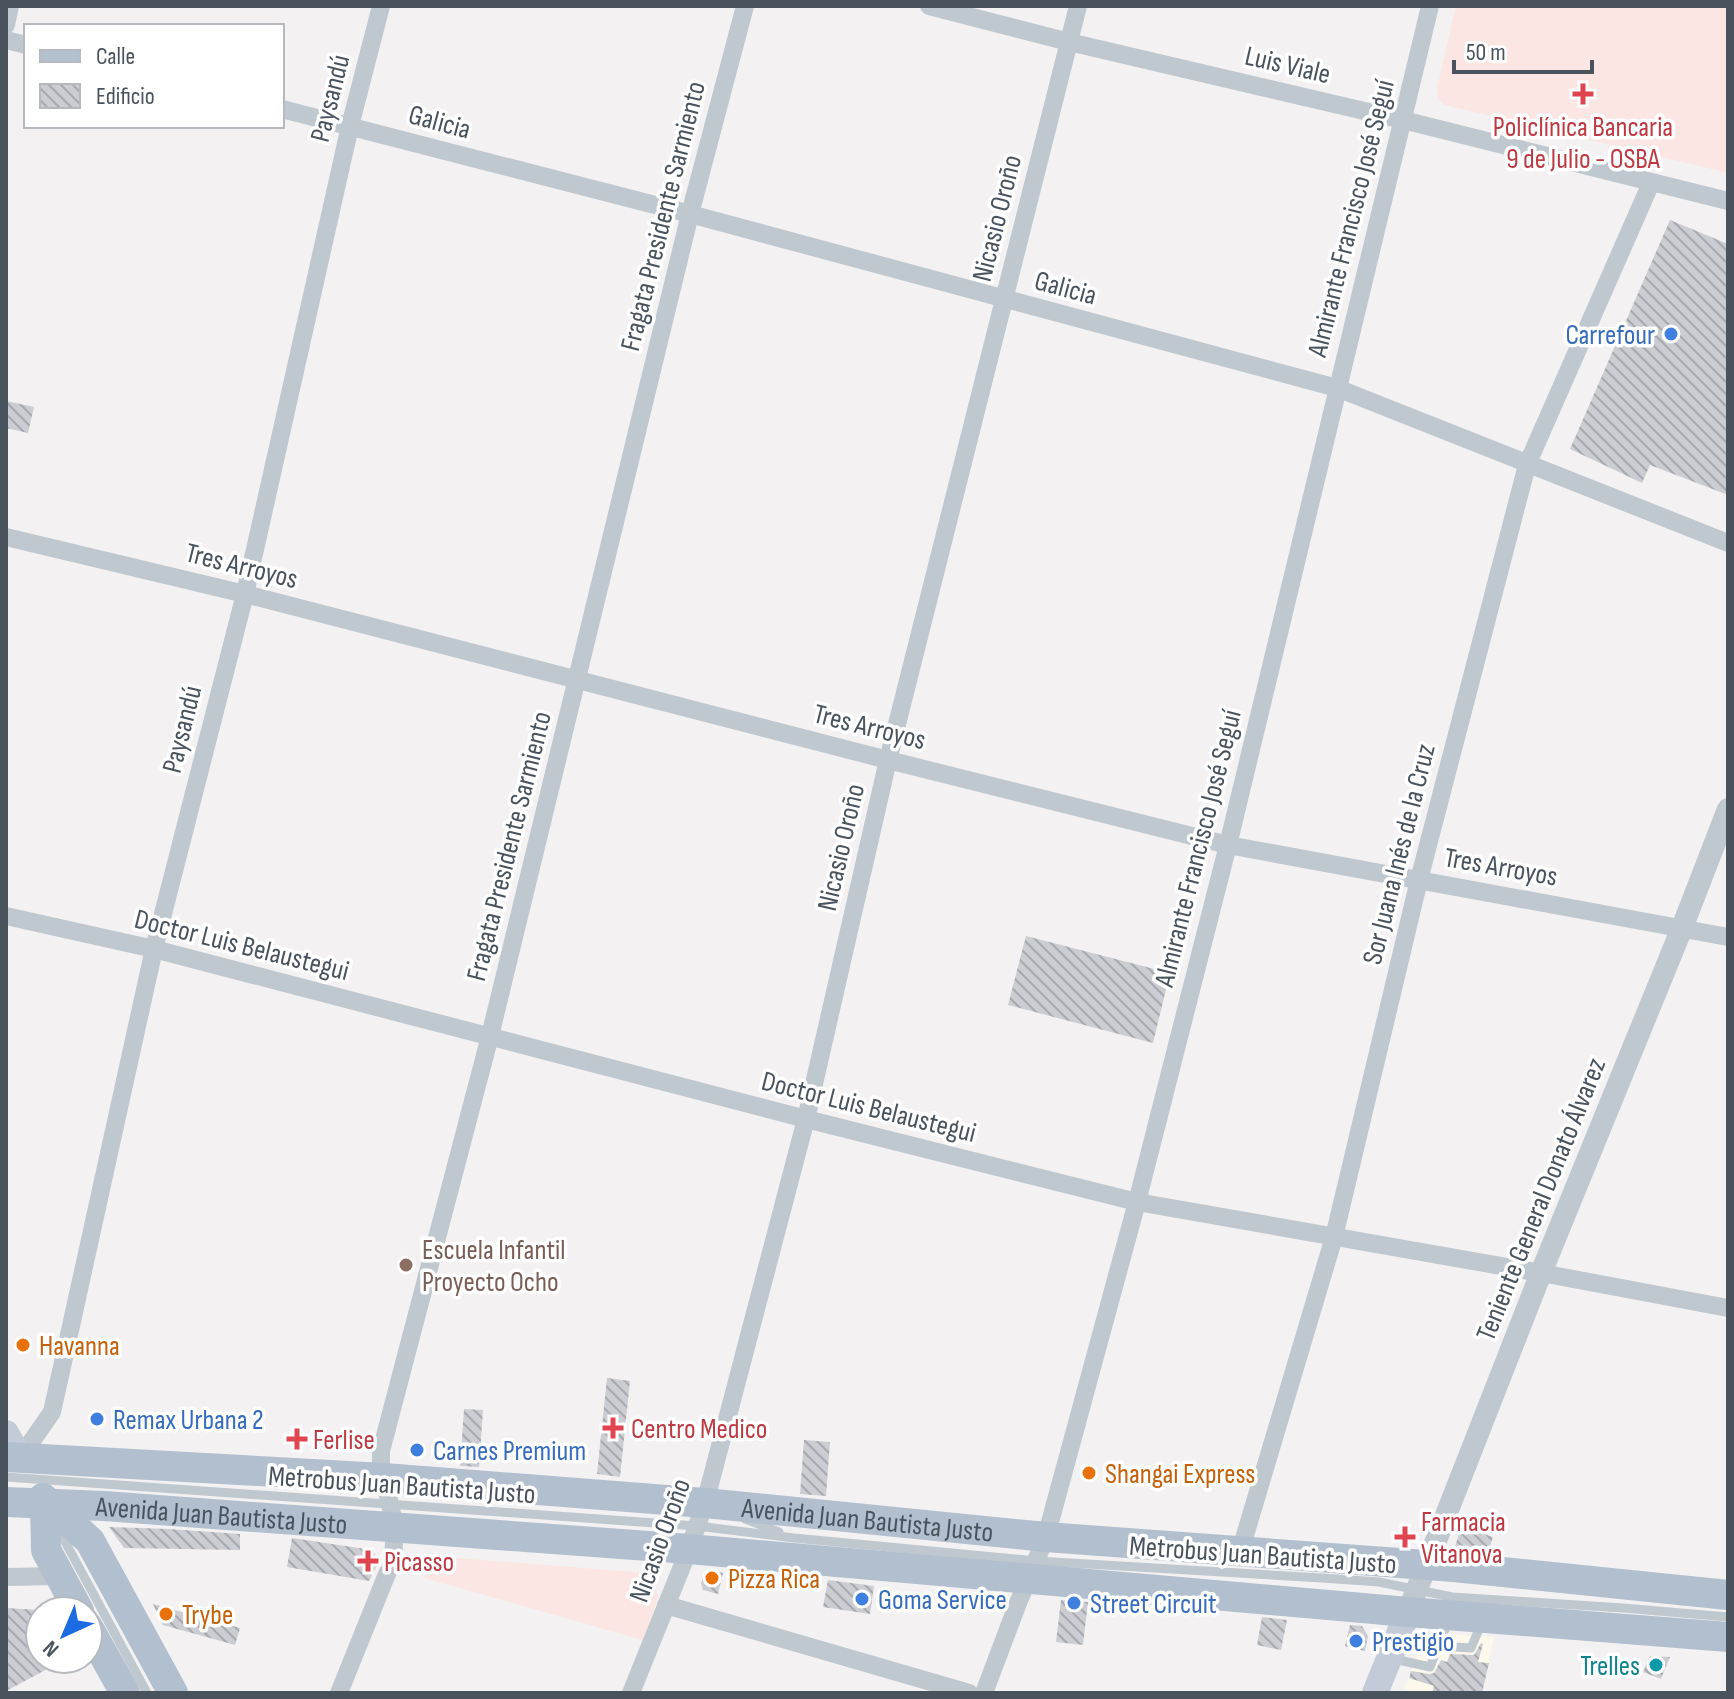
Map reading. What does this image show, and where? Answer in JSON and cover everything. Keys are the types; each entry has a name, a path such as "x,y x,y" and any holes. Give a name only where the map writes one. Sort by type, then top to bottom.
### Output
{"main road":[{"name":"Avenida Juan Bautista Justo","path":"6,1502 19,1468"},
{"name":"Avenida Juan Bautista Justo","path":"19,1468 389,1503 697,1526 1037,1559 1240,1552 1417,1589 1451,1615 1728,1637"},
{"name":"Avenida Juan Bautista Justo","path":"19,1468 389,1503 697,1526 1037,1559 1417,1589 1728,1595"},
{"path":"19,1468 46,1550 70,1595"},
{"path":"19,1468 90,1541 173,1693"},
{"path":"1375,1693 1417,1589"},
{"path":"104,1656 125,1693"}],"street":[{"path":"6,25 10,6"},
{"name":"Paysandú","path":"19,1468 52,1412 154,949 245,594 350,126 381,6"},
{"name":"Fragata Presidente Sarmiento","path":"339,1693 393,1559 381,1451 490,1036 690,214 745,6"},
{"name":"Luis Viale","path":"929,6 1728,201"},
{"name":"Nicasio Oroño","path":"631,1693 697,1526 806,1119 888,760 1078,6"},
{"name":"Almirante Francisco José Seguí","path":"984,1693 1037,1559 1137,1202 1228,845 1430,6"},
{"name":"Galicia","path":"284,110 690,214 1337,388 1728,543"},
{"name":"Sor Juana Inés de la Cruz","path":"1240,1552 1334,1237 1419,880 1527,465 1651,183"},
{"name":"Tres Arroyos","path":"6,537 245,594 1228,845 1728,937"},
{"name":"Teniente General Donato Álvarez","path":"1417,1589 1728,809"},
{"name":"Doctor Luis Belaustegui","path":"6,916 154,949 1137,1202 1728,1308"},
{"path":"6,1577 59,1576"},
{"path":"666,1605 969,1693"}],"lane":[{"path":"19,1468 147,1693"},
{"path":"697,1526 794,1538"},
{"path":"697,1526 794,1538 1037,1559"},
{"name":"Metrobus Juan Bautista Justo","path":"1417,1589 1452,1597 1728,1617"},
{"path":"1389,1658 1430,1667 1451,1615"},
{"path":"1438,1646 1471,1648 1483,1617"}],"shaded area":[{"name":"Policlínica Bancaria 9 de Julio - OSBA","path":"1456,6 1728,6 1728,173 1445,105 1438,99 1437,88"},
{"path":"446,1557 658,1574 656,1593 659,1595 643,1640 424,1578 428,1564 445,1565"},
{"path":"1431,1633 1494,1637 1482,1693 1416,1693 1404,1689 1424,1637"}],"building":[{"name":"Carrefour","path":"1670,220 1728,244 1728,495 1650,465 1642,483 1570,449"},
{"path":"6,401 34,407 28,433 6,428"},
{"path":"1026,936 1170,973 1153,1043 1008,1005"},
{"name":"Centro Medico","path":"607,1378 630,1381 620,1477 597,1474"},
{"path":"464,1409 483,1410 479,1467 460,1466"},
{"path":"804,1440 830,1442 826,1496 800,1494"},
{"path":"1462,1526 1493,1537 1488,1552 1454,1549"},
{"path":"109,1527 240,1534 240,1550 124,1548"},
{"path":"292,1538 372,1550 379,1561 369,1581 287,1567"},
{"name":"Pizza Rica","path":"711,1570 723,1573 718,1594 703,1590 701,1583"},
{"path":"828,1580 874,1586 870,1614 823,1607"},
{"path":"1061,1600 1088,1602 1083,1645 1056,1642"},
{"path":"153,1604 240,1628 235,1645 163,1625"},
{"path":"6,1608 24,1609 24,1675 36,1675 6,1691"},
{"path":"1262,1617 1287,1620 1281,1650 1257,1645"},
{"name":"Prestigio","path":"1350,1625 1362,1626 1368,1636 1365,1651 1345,1646"},
{"path":"1481,1643 1478,1662 1489,1663 1482,1693 1432,1693 1434,1686 1409,1678 1411,1671 1434,1673 1441,1660 1447,1662 1450,1654 1474,1655"},
{"name":"Trelles","path":"1650,1656 1670,1657 1661,1679 1643,1672"}],"place":[{"name":"Policlínica Bancaria 9 de Julio - OSBA","path":"1583,94"},
{"name":"Carrefour","path":"1671,334"},
{"name":"Escuela Infantil Proyecto Ocho","path":"406,1265"},
{"name":"Havanna","path":"23,1345"},
{"name":"Remax Urbana 2","path":"97,1419"},
{"name":"Centro Medico","path":"613,1428"},
{"name":"Ferlise","path":"297,1439"},
{"name":"Carnes Premium","path":"417,1450"},
{"name":"Shangai Express","path":"1089,1473"},
{"name":"Farmacia Vitanova","path":"1405,1537"},
{"name":"Picasso","path":"368,1561"},
{"name":"Pizza Rica","path":"712,1578"},
{"name":"Goma Service","path":"862,1599"},
{"name":"Street Circuit","path":"1074,1603"},
{"name":"Trybe","path":"166,1614"},
{"name":"Prestigio","path":"1356,1641"},
{"name":"Trelles","path":"1656,1665"}]}
